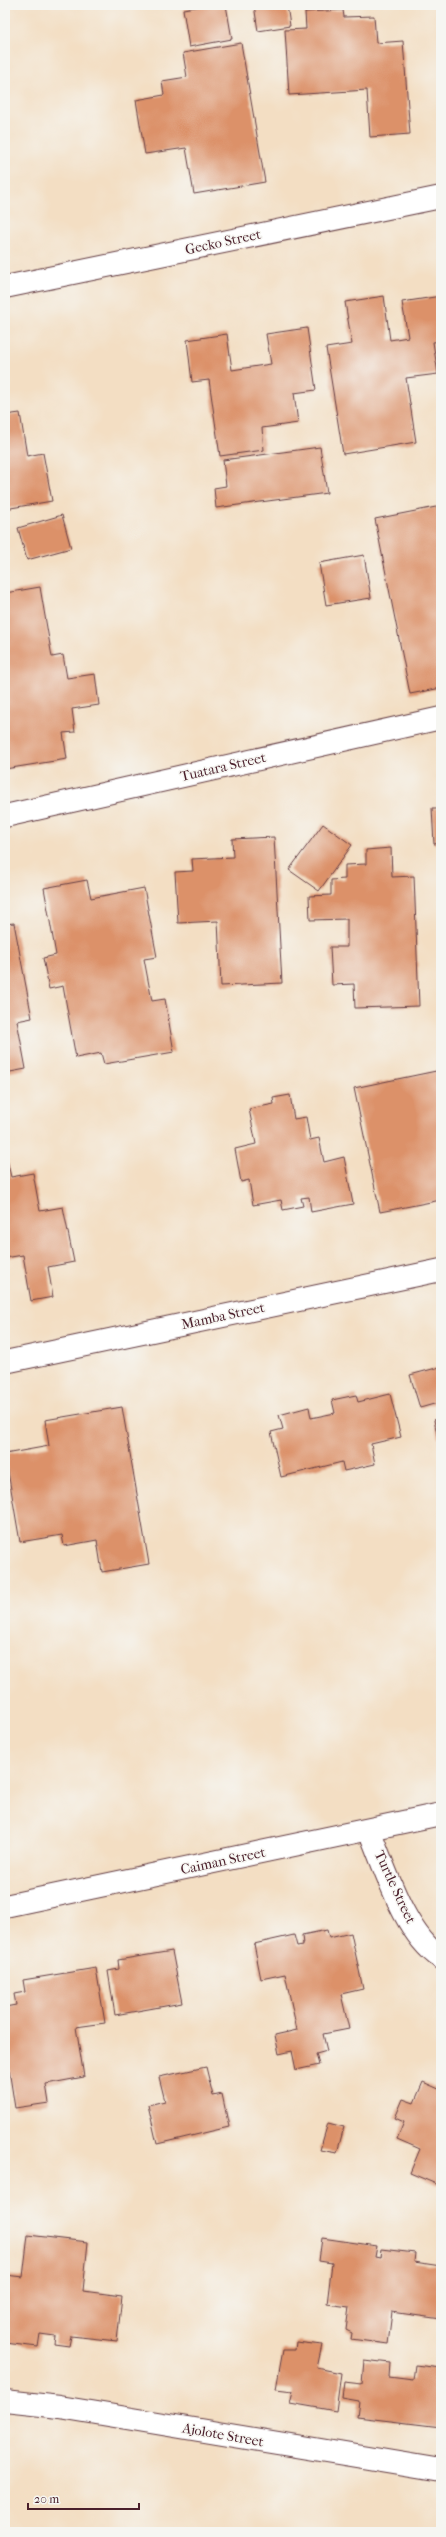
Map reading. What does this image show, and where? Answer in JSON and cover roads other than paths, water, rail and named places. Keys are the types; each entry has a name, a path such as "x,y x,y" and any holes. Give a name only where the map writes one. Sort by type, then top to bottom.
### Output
{"street":[{"name":"Gecko Street","path":"5,287 441,197"},
{"name":"Tuatara Street","path":"5,816 441,718"},
{"name":"Mamba Street","path":"5,1362 441,1270"},
{"name":"Caiman Street","path":"5,1906 441,1814"},
{"name":"Turtle Street","path":"369,1830 406,1917 429,1950 441,1958"},
{"name":"Ajolote Street","path":"5,2401 60,2407 441,2470"}]}
